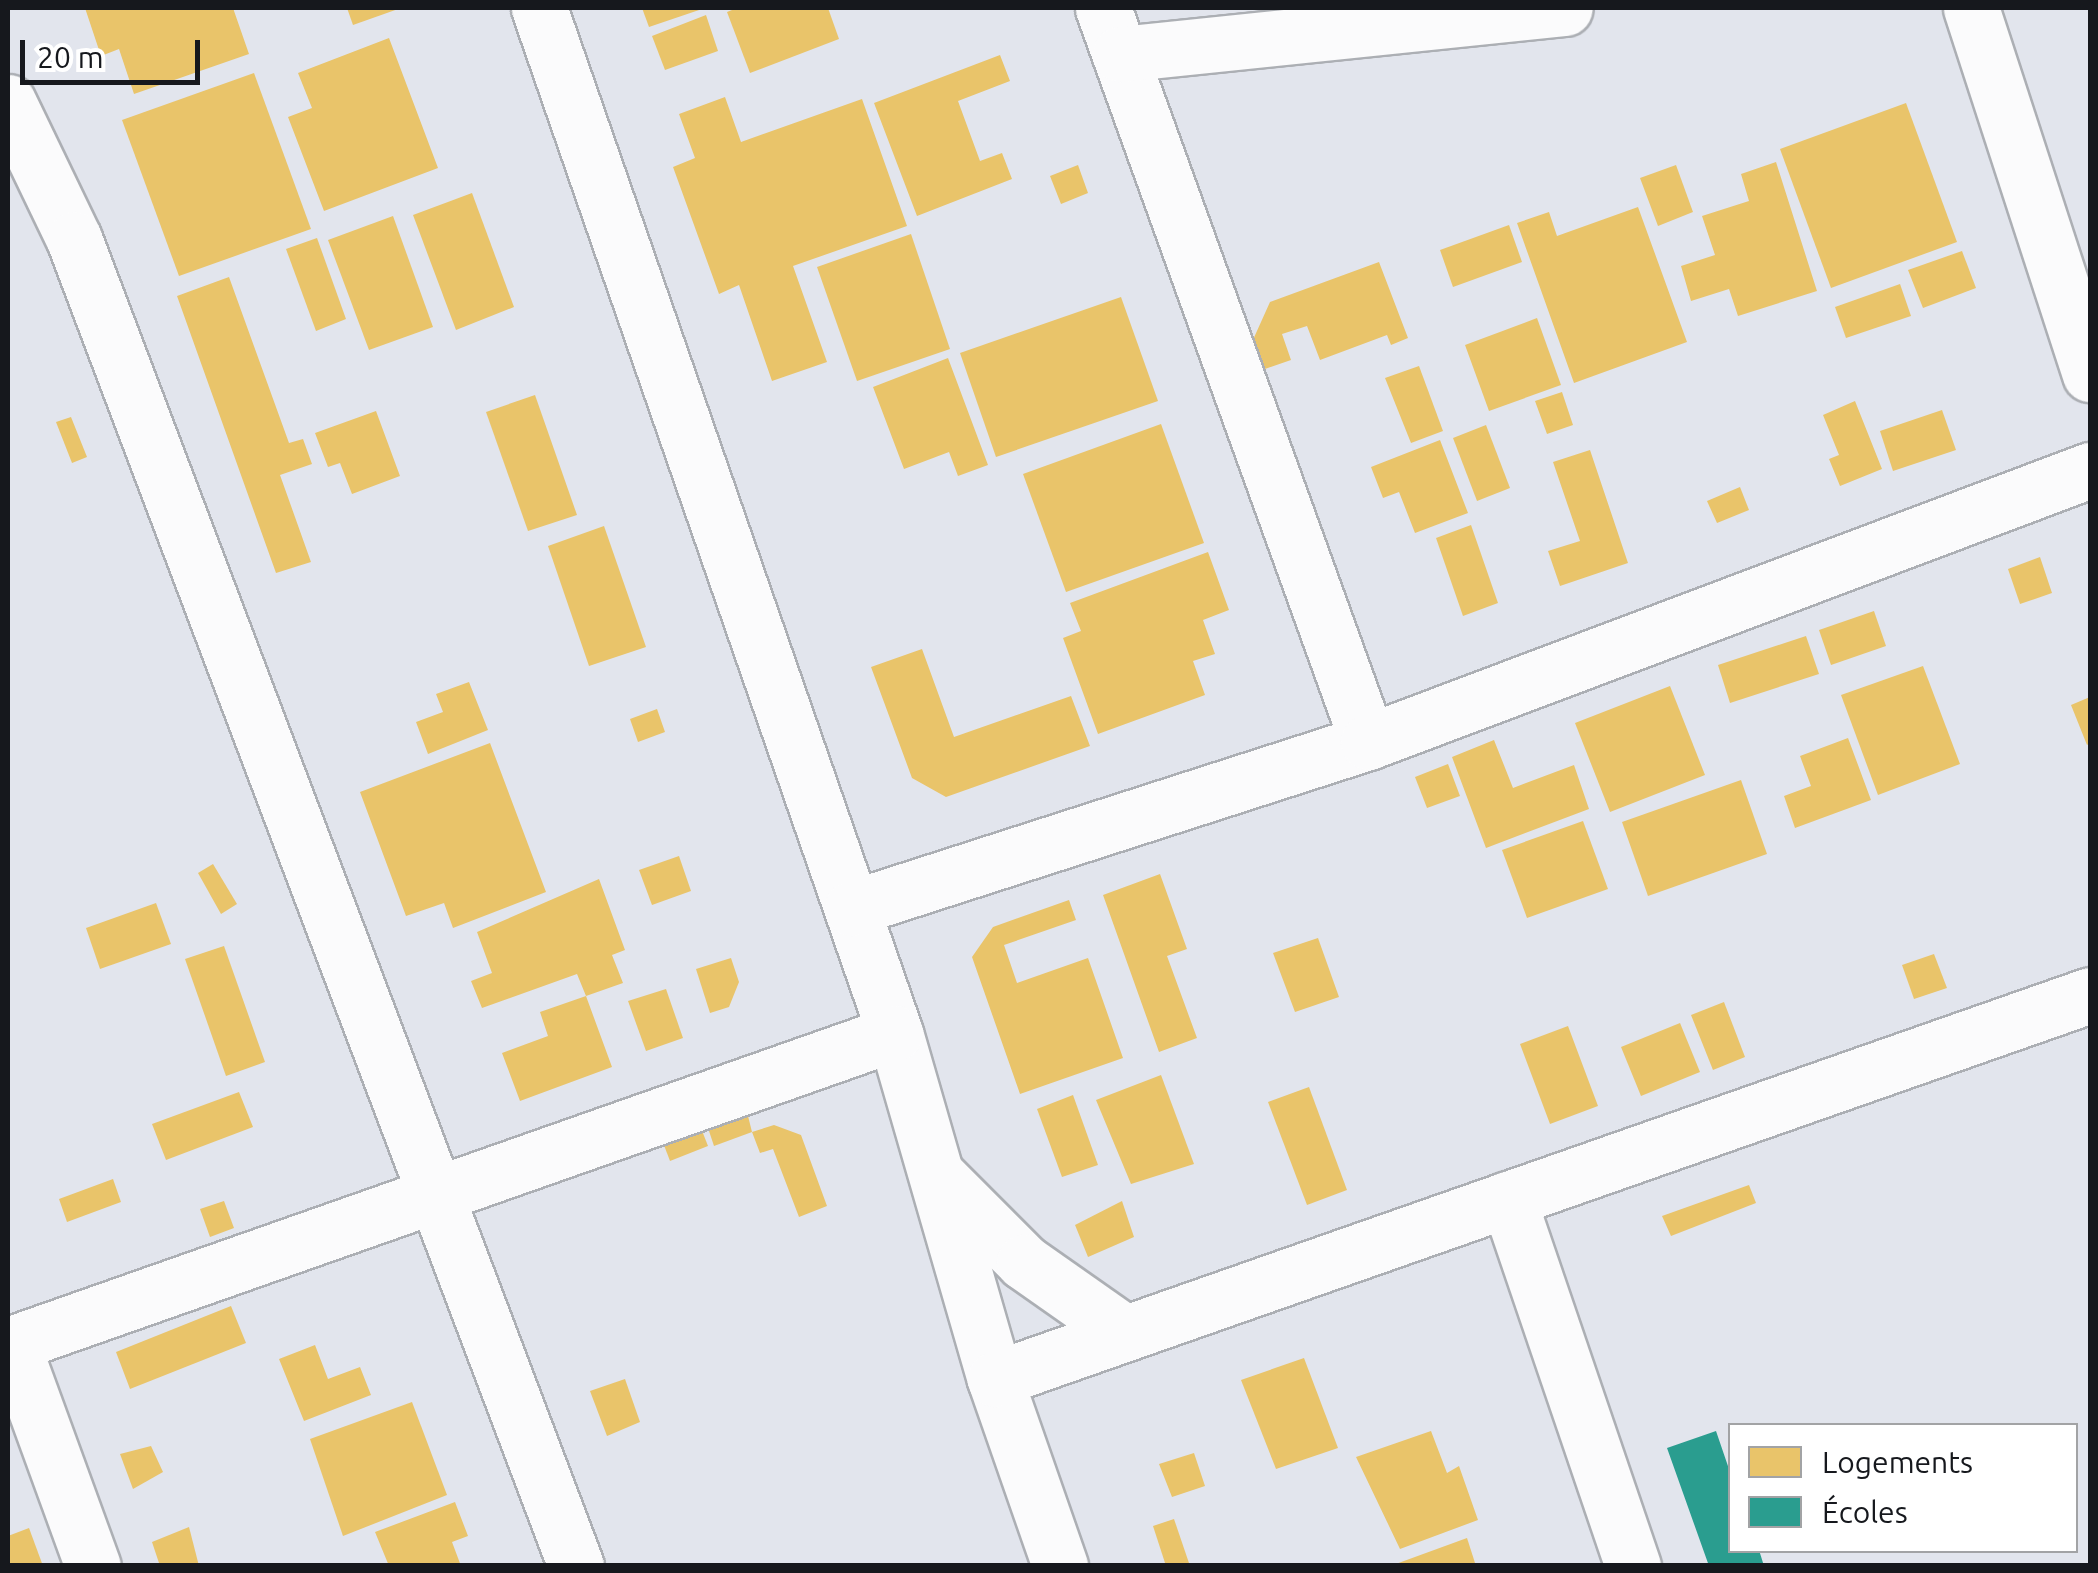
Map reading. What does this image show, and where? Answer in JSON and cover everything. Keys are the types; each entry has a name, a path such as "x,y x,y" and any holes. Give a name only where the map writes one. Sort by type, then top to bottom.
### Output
{"street":[{"path":"539,8 896,1033 995,1379 1060,1566"},
{"path":"1368,742 1112,31 1565,8"},
{"path":"1971,8 2090,374"},
{"path":"8,102 74,239 440,1195 576,1566"},
{"path":"852,908 1368,742 2090,470"},
{"path":"995,1379 2090,995"},
{"path":"93,1566 10,1344 896,1033"},
{"path":"936,1174 1024,1262 1125,1333"},
{"path":"1508,1199 1633,1566"}],"building: Logements":[{"path":"85,8 233,8 249,54 134,94 119,49 101,56"},
{"path":"347,8 401,8 353,25"},
{"path":"642,8 705,8 649,27"},
{"path":"737,8 828,8 839,39 750,73 727,12"},
{"path":"706,15 718,51 665,70 652,36"},
{"path":"389,38 438,168 324,211 288,117 312,108 298,73"},
{"path":"1000,55 1010,81 958,101 980,161 1002,153 1012,179 917,216 874,103"},
{"path":"254,73 311,229 179,276 122,120"},
{"path":"725,97 741,142 862,99 907,226 793,266 827,362 772,381 739,285 719,294 673,167 695,158 679,114"},
{"path":"1906,103 1957,242 1831,288 1780,149"},
{"path":"1776,162 1817,291 1738,316 1729,289 1691,301 1681,266 1715,255 1702,216 1749,201 1741,174"},
{"path":"1078,165 1088,193 1061,204 1050,176"},
{"path":"1676,165 1693,212 1658,226 1640,178"},
{"path":"472,193 514,307 456,330 413,215"},
{"path":"1638,207 1687,342 1574,383 1517,223 1549,212 1557,236"},
{"path":"393,216 433,327 369,350 328,240"},
{"path":"1509,225 1522,262 1453,287 1440,250"},
{"path":"911,234 950,349 857,381 817,267"},
{"path":"317,238 346,319 316,331 286,249"},
{"path":"1962,251 1976,288 1923,308 1908,270"},
{"path":"1379,262 1408,338 1391,345 1387,335 1320,360 1307,326 1282,334 1291,360 1262,370 1252,342 1270,302"},
{"path":"229,277 289,443 303,439 312,464 280,475 311,562 276,573 177,296"},
{"path":"1900,284 1911,316 1846,338 1835,307"},
{"path":"1121,297 1158,401 996,457 960,353"},
{"path":"1537,318 1561,385 1489,411 1465,345"},
{"path":"948,358 988,465 958,476 949,452 904,469 873,387"},
{"path":"1419,366 1443,431 1411,443 1385,378"},
{"path":"1562,392 1573,425 1547,434 1535,401"},
{"path":"535,395 577,515 528,531 486,412"},
{"path":"1855,401 1882,469 1840,486 1829,459 1839,455 1823,415"},
{"path":"1942,410 1956,450 1893,471 1880,431"},
{"path":"376,411 400,476 352,494 340,463 328,467 315,433"},
{"path":"71,417 87,457 72,463 56,422"},
{"path":"1161,424 1204,543 1066,592 1023,474"},
{"path":"1486,425 1510,488 1477,501 1453,438"},
{"path":"1440,440 1468,513 1415,533 1399,492 1383,498 1371,467"},
{"path":"1590,450 1628,563 1560,586 1548,551 1580,541 1553,462"},
{"path":"1740,487 1749,510 1717,523 1707,501"},
{"path":"1471,525 1498,603 1463,616 1436,538"},
{"path":"604,526 646,647 589,666 548,546"},
{"path":"1208,552 1229,610 1203,620 1215,654 1193,661 1205,695 1098,734 1063,638 1081,631 1070,603"},
{"path":"2040,557 2052,593 2020,604 2008,569"},
{"path":"1874,611 1886,646 1831,665 1819,630"},
{"path":"1806,636 1819,674 1730,703 1718,665"},
{"path":"922,649 954,737 1071,696 1090,746 946,797 912,778 871,667"},
{"path":"1923,666 1960,764 1878,795 1841,695"},
{"path":"469,682 488,730 428,754 416,722 443,712 436,694"},
{"path":"1670,686 1705,775 1610,812 1575,723"},
{"path":"2090,697 2090,743 2087,745 2071,705"},
{"path":"657,709 665,732 638,742 630,719"},
{"path":"1848,738 1871,800 1795,828 1784,796 1811,786 1800,756"},
{"path":"1494,740 1513,788 1574,765 1589,809 1486,848 1452,757"},
{"path":"490,743 546,892 453,928 444,903 406,916 360,792"},
{"path":"1448,764 1460,796 1427,808 1415,777"},
{"path":"1741,780 1767,854 1648,896 1622,822"},
{"path":"1583,821 1608,889 1527,918 1502,850"},
{"path":"679,856 691,891 652,905 639,870"},
{"path":"213,864 237,904 221,914 198,873"},
{"path":"1160,874 1187,949 1167,956 1197,1038 1159,1052 1103,895"},
{"path":"599,879 625,950 612,955 623,983 586,996 577,974 482,1008 471,981 492,973 477,932"},
{"path":"1069,900 1076,920 1004,945 1017,983 1088,958 1123,1058 1020,1094 972,957 993,927"},
{"path":"156,903 171,944 100,969 86,928"},
{"path":"1318,938 1339,997 1295,1012 1273,953"},
{"path":"224,946 265,1062 226,1076 185,959"},
{"path":"1934,954 1947,988 1914,999 1902,965"},
{"path":"731,958 739,982 729,1007 710,1013 696,969"},
{"path":"666,989 683,1038 646,1051 628,1001"},
{"path":"586,996 612,1067 520,1101 502,1053 548,1036 540,1012"},
{"path":"1724,1002 1745,1057 1713,1070 1691,1015"},
{"path":"1680,1023 1700,1072 1641,1096 1621,1047"},
{"path":"1568,1026 1598,1106 1550,1124 1520,1044"},
{"path":"1161,1075 1194,1164 1131,1184 1096,1100"},
{"path":"1309,1087 1347,1190 1307,1205 1268,1102"},
{"path":"239,1092 253,1127 166,1160 152,1124"},
{"path":"1073,1095 1098,1165 1062,1177 1037,1109"},
{"path":"744,1100 752,1132 714,1146 703,1113"},
{"path":"697,1118 708,1146 670,1161 659,1132"},
{"path":"774,1125 801,1135 827,1206 799,1217 773,1149 760,1153 752,1132"},
{"path":"113,1179 121,1202 67,1222 59,1199"},
{"path":"1749,1185 1756,1203 1671,1236 1662,1216"},
{"path":"224,1201 234,1228 210,1237 200,1209"},
{"path":"1122,1201 1134,1237 1088,1257 1075,1225"},
{"path":"231,1306 246,1343 130,1389 116,1352"},
{"path":"315,1345 328,1379 360,1367 371,1395 304,1421 279,1359"},
{"path":"1304,1358 1338,1448 1276,1469 1241,1380"},
{"path":"625,1379 640,1422 607,1436 590,1391"},
{"path":"412,1402 447,1495 343,1536 310,1439"},
{"path":"1431,1431 1447,1473 1459,1466 1478,1520 1400,1549 1356,1457"},
{"path":"151,1446 163,1472 133,1489 120,1454"},
{"path":"1194,1453 1205,1486 1172,1497 1159,1464"},
{"path":"455,1502 468,1536 452,1542 461,1566 389,1566 375,1532"},
{"path":"1174,1519 1190,1566 1166,1566 1153,1526"},
{"path":"189,1527 199,1566 160,1566 152,1542"},
{"path":"29,1528 43,1566 8,1566 8,1536"},
{"path":"1467,1538 1476,1566 1393,1566 1393,1565"}],"building: Écoles":[{"path":"1716,1431 1728,1466 1728,1553 1760,1553 1764,1566 1709,1566 1667,1448"}]}
